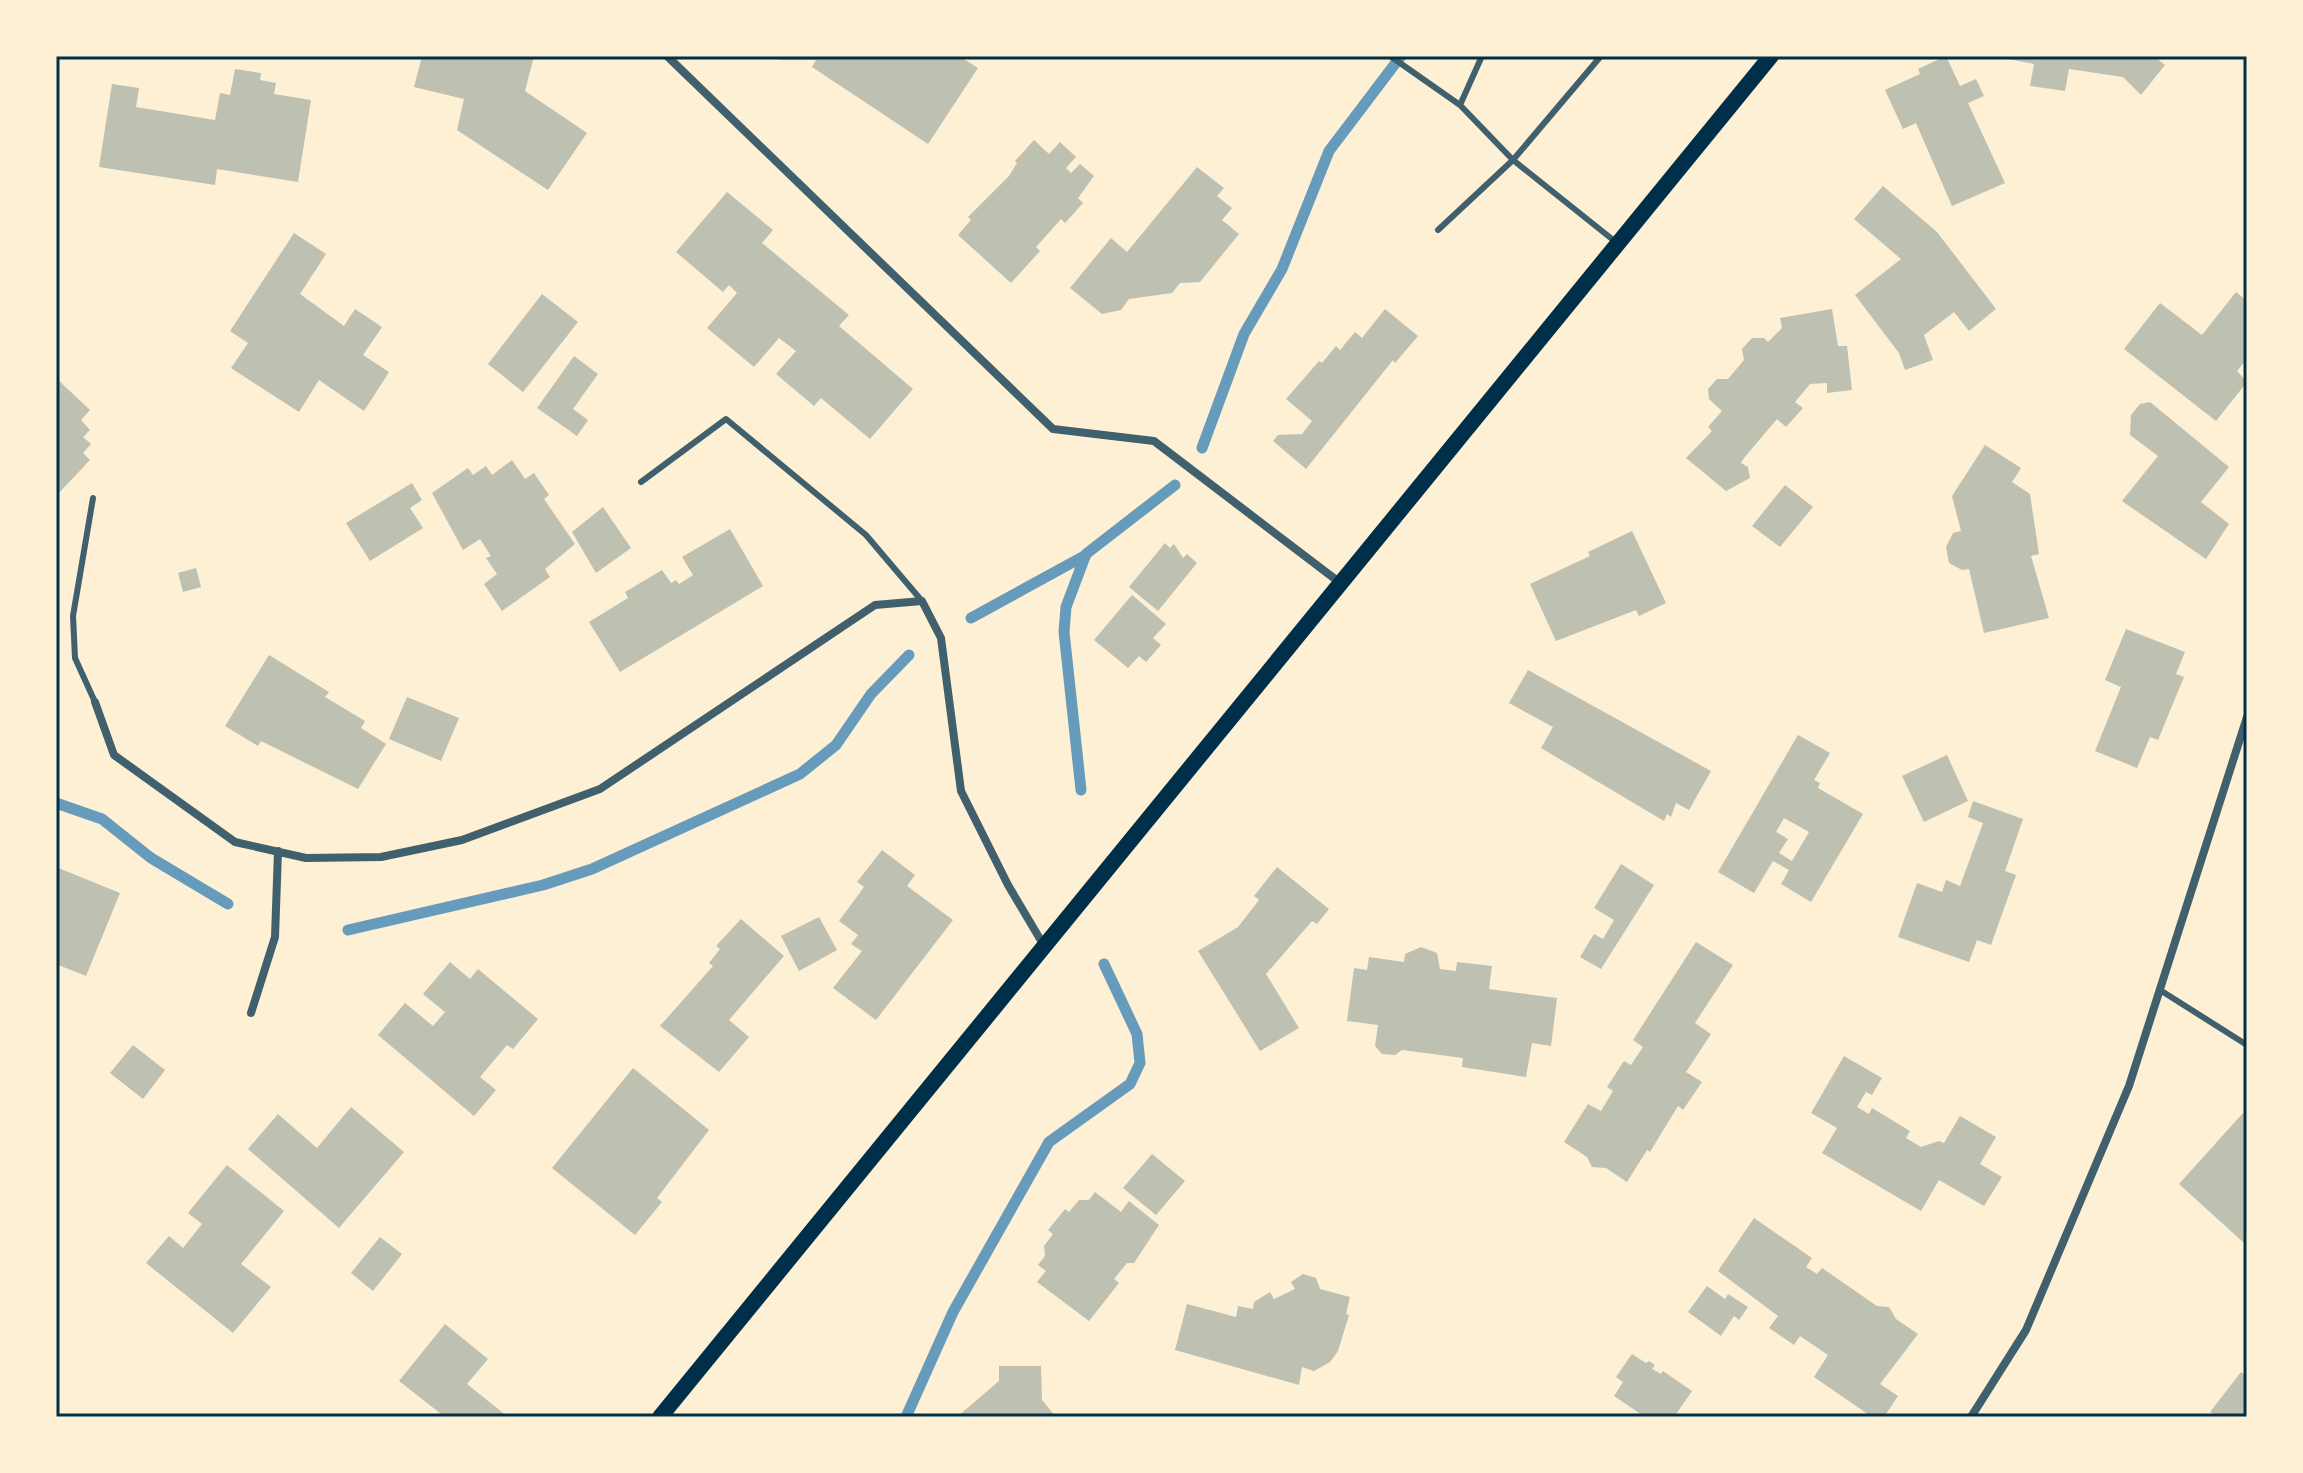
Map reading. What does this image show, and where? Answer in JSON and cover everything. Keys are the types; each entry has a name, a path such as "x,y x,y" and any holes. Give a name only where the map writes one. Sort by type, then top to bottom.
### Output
{"main road":[{"path":"660,1417 1043,944 1771,56"}],"street":[{"path":"667,56 1053,429 1154,441 1339,582"},
{"path":"95,702 114,755 235,842 306,858 381,857 462,840 600,789 875,605 922,601 941,638 961,791 1008,885 1043,944"},
{"path":"1971,1417 2026,1330 2129,1086 2247,717"},
{"path":"251,1013 275,937 278,851"}],"lane":[{"path":"1390,56 1460,105 1513,160 1617,243"},
{"path":"1460,105 1482,56"},
{"path":"1438,230 1513,160 1601,56"},
{"path":"641,482 726,419 866,535 922,601"},
{"path":"93,498 73,616 75,658 95,702"},
{"path":"2160,990 2247,1045"}],"building":[{"path":"422,56 534,56 525,91 587,133 548,190 457,130 464,99 414,87"},
{"path":"779,56 959,56 978,68 928,144 812,67 816,60 779,60"},
{"path":"1946,56 1960,86 1976,79 1984,96 1968,103 2005,183 1952,206 1916,123 1903,129 1885,90 1920,74 1918,69"},
{"path":"1993,56 2154,56 2165,65 2141,95 2123,77 2069,69 2065,91 2030,86 2034,64"},
{"path":"235,69 261,73 260,80 276,83 274,94 311,100 298,182 217,169 215,185 99,167 112,84 139,88 136,107 215,120 220,93 230,95"},
{"path":"1034,140 1049,154 1060,142 1076,157 1066,168 1071,173 1080,164 1094,176 1078,198 1083,203 1065,223 1061,219 1036,247 1040,251 1011,283 958,235 971,220 968,217 1009,176 1017,163 1015,161"},
{"path":"1197,167 1224,188 1217,196 1232,208 1222,220 1239,234 1200,282 1180,283 1172,293 1129,299 1121,310 1102,314 1070,288 1111,238 1127,252"},
{"path":"1883,186 1937,232 1996,309 1969,331 1954,312 1924,335 1933,360 1905,370 1899,353 1855,295 1901,259 1854,219"},
{"path":"727,192 773,230 762,243 849,315 839,326 913,389 870,439 821,398 814,406 776,374 796,351 779,338 754,367 707,328 737,293 729,285 723,292 676,252"},
{"path":"294,233 326,254 300,294 344,326 355,309 382,327 363,355 389,372 364,411 319,380 299,412 231,368 248,343 230,331"},
{"path":"2236,292 2247,301 2247,359 2237,371 2247,382 2216,421 2124,349 2160,303 2202,335"},
{"path":"542,294 578,322 523,392 488,364"},
{"path":"1385,309 1418,336 1395,363 1393,360 1306,469 1273,441 1278,435 1302,434 1312,421 1286,399 1336,346 1340,350 1355,332 1362,338"},
{"path":"1832,309 1838,346 1847,346 1852,390 1827,393 1827,383 1810,384 1795,402 1803,408 1786,427 1777,419 1744,458 1741,463 1748,467 1750,478 1726,491 1686,458 1712,431 1708,427 1722,411 1709,399 1708,389 1717,379 1728,379 1744,360 1742,349 1752,338 1764,338 1768,342 1782,328 1780,318"},
{"path":"574,356 598,374 573,409 588,420 577,436 537,408"},
{"path":"56,378 90,410 81,420 90,430 83,437 91,444 83,453 90,460 56,496"},
{"path":"2150,402 2229,467 2201,502 2229,524 2206,559 2122,501 2158,456 2130,435 2131,415 2140,404"},
{"path":"1985,445 2021,468 2012,482 2030,494 2039,554 2031,556 2049,618 1984,633 1969,569 1962,570 1949,563 1946,547 1953,533 1961,531 1952,496"},
{"path":"512,460 525,479 534,473 549,495 544,499 575,544 545,569 550,577 502,611 484,584 497,574 486,558 491,556 480,539 463,550 432,493 468,468 473,475 486,466 492,475"},
{"path":"412,483 422,500 410,508 423,528 370,561 346,523"},
{"path":"1785,485 1813,507 1780,547 1752,526"},
{"path":"603,507 631,548 596,573 572,532"},
{"path":"730,529 763,586 620,672 589,622 628,598 625,592 662,570 671,583 676,580 679,584 693,575 682,557"},
{"path":"1632,531 1666,603 1639,616 1636,610 1556,641 1530,584 1590,556 1588,552"},
{"path":"1165,543 1170,548 1174,544 1183,558 1187,554 1197,563 1158,611 1129,587"},
{"path":"196,568 201,587 183,592 178,573"},
{"path":"1132,595 1166,624 1153,638 1161,645 1146,662 1139,656 1128,668 1094,640"},
{"path":"2126,629 2185,652 2176,674 2184,677 2158,740 2150,737 2137,768 2095,751 2121,687 2105,680"},
{"path":"269,655 329,692 325,697 365,721 361,728 386,744 358,789 261,741 258,746 225,726"},
{"path":"1528,670 1711,771 1689,810 1676,803 1671,817 1667,814 1664,821 1541,748 1553,727 1509,703"},
{"path":"407,697 459,718 441,761 389,739"},
{"path":"1798,735 1830,753 1814,780 1820,783 1818,788 1863,814 1811,902 1781,884 1789,870 1773,861 1754,893 1718,872","holes":["1784,818 1809,832 1792,861 1779,853 1788,839 1776,832"]},
{"path":"1947,755 1968,801 1924,822 1902,776"},
{"path":"1973,801 2023,819 2005,871 2016,875 1991,945 1977,940 1969,962 1898,937 1917,883 1942,892 1946,880 1960,886 1983,823 1968,817"},
{"path":"882,850 915,875 907,886 953,920 876,1020 833,988 862,951 851,944 858,935 839,921 864,887 857,882"},
{"path":"1621,864 1654,885 1601,969 1580,957 1594,934 1603,939 1614,920 1594,908"},
{"path":"56,867 120,893 86,976 56,964"},
{"path":"1277,867 1329,909 1317,924 1312,921 1266,974 1299,1028 1260,1051 1198,951 1238,927 1259,900 1254,896"},
{"path":"819,917 837,950 799,971 781,936"},
{"path":"741,919 784,956 729,1020 749,1037 719,1072 660,1026 713,966 709,963 720,949 716,946"},
{"path":"1696,942 1733,965 1695,1023 1711,1034 1686,1072 1702,1082 1683,1110 1678,1106 1627,1182 1606,1168 1592,1167 1587,1157 1564,1142 1588,1104 1601,1111 1613,1091 1607,1087 1624,1061 1631,1065 1643,1047 1633,1040"},
{"path":"1421,947 1437,953 1440,969 1456,971 1457,962 1492,966 1489,989 1557,998 1551,1046 1532,1043 1526,1077 1462,1067 1463,1058 1402,1050 1395,1055 1382,1054 1375,1046 1378,1025 1347,1021 1354,968 1367,970 1369,957 1404,962 1405,954"},
{"path":"450,962 470,979 478,969 538,1019 513,1049 507,1045 480,1077 496,1090 474,1116 378,1035 405,1003 433,1026 445,1012 423,994"},
{"path":"133,1045 165,1070 143,1099 110,1073"},
{"path":"1844,1056 1882,1078 1872,1095 1866,1092 1857,1107 1869,1114 1872,1108 1910,1131 1906,1138 1921,1147 1939,1141 1944,1143 1960,1116 1996,1137 1980,1164 2002,1177 1984,1206 1939,1180 1921,1211 1822,1153 1837,1128 1811,1113"},
{"path":"633,1068 709,1130 657,1198 662,1202 635,1235 552,1168"},
{"path":"351,1107 404,1152 339,1228 248,1149 278,1114 317,1148"},
{"path":"2243,1113 2247,1116 2244,1243 2179,1184"},
{"path":"1152,1154 1185,1181 1156,1215 1123,1188"},
{"path":"227,1165 284,1211 241,1264 271,1287 233,1333 146,1263 169,1236 183,1248 202,1224 188,1213"},
{"path":"1095,1192 1121,1212 1129,1201 1159,1225 1134,1263 1127,1263 1114,1279 1119,1283 1089,1321 1037,1282 1046,1271 1038,1265 1045,1256 1044,1246 1053,1234 1048,1230 1065,1209 1069,1212 1079,1200 1089,1200"},
{"path":"1754,1218 1812,1258 1806,1267 1817,1274 1822,1268 1877,1306 1889,1307 1896,1319 1918,1334 1880,1384 1898,1396 1884,1417 1872,1417 1814,1377 1828,1355 1800,1336 1794,1345 1769,1328 1778,1316 1718,1271"},
{"path":"380,1237 402,1254 373,1291 351,1273"},
{"path":"1303,1274 1316,1278 1320,1289 1350,1297 1346,1314 1349,1315 1338,1351 1330,1362 1314,1371 1302,1367 1299,1385 1175,1350 1187,1304 1236,1317 1238,1306 1253,1309 1254,1302 1270,1292 1274,1299 1295,1289 1291,1282"},
{"path":"1707,1286 1725,1299 1728,1294 1748,1307 1739,1320 1734,1316 1721,1336 1688,1312"},
{"path":"445,1324 488,1359 467,1384 508,1417 445,1417 399,1381"},
{"path":"1632,1354 1646,1363 1649,1361 1655,1365 1652,1369 1661,1374 1663,1371 1692,1391 1674,1417 1645,1417 1614,1396 1623,1382 1616,1377"},
{"path":"999,1366 1041,1366 1042,1400 1056,1417 957,1417 999,1381"},
{"path":"2241,1372 2247,1377 2247,1417 2218,1417 2210,1412"}],"waterway":[{"path":"1202,448 1244,334 1282,269 1329,151 1401,56"},
{"path":"1081,790 1064,632 1066,607 1086,554 1175,485"},
{"path":"971,618 1086,555"},
{"path":"348,930 543,885 592,869 800,774 836,745 871,694 909,655"},
{"path":"56,803 102,819 151,858 228,904"},
{"path":"906,1417 953,1312 1049,1142 1130,1084 1140,1063 1137,1034 1104,964"}]}
